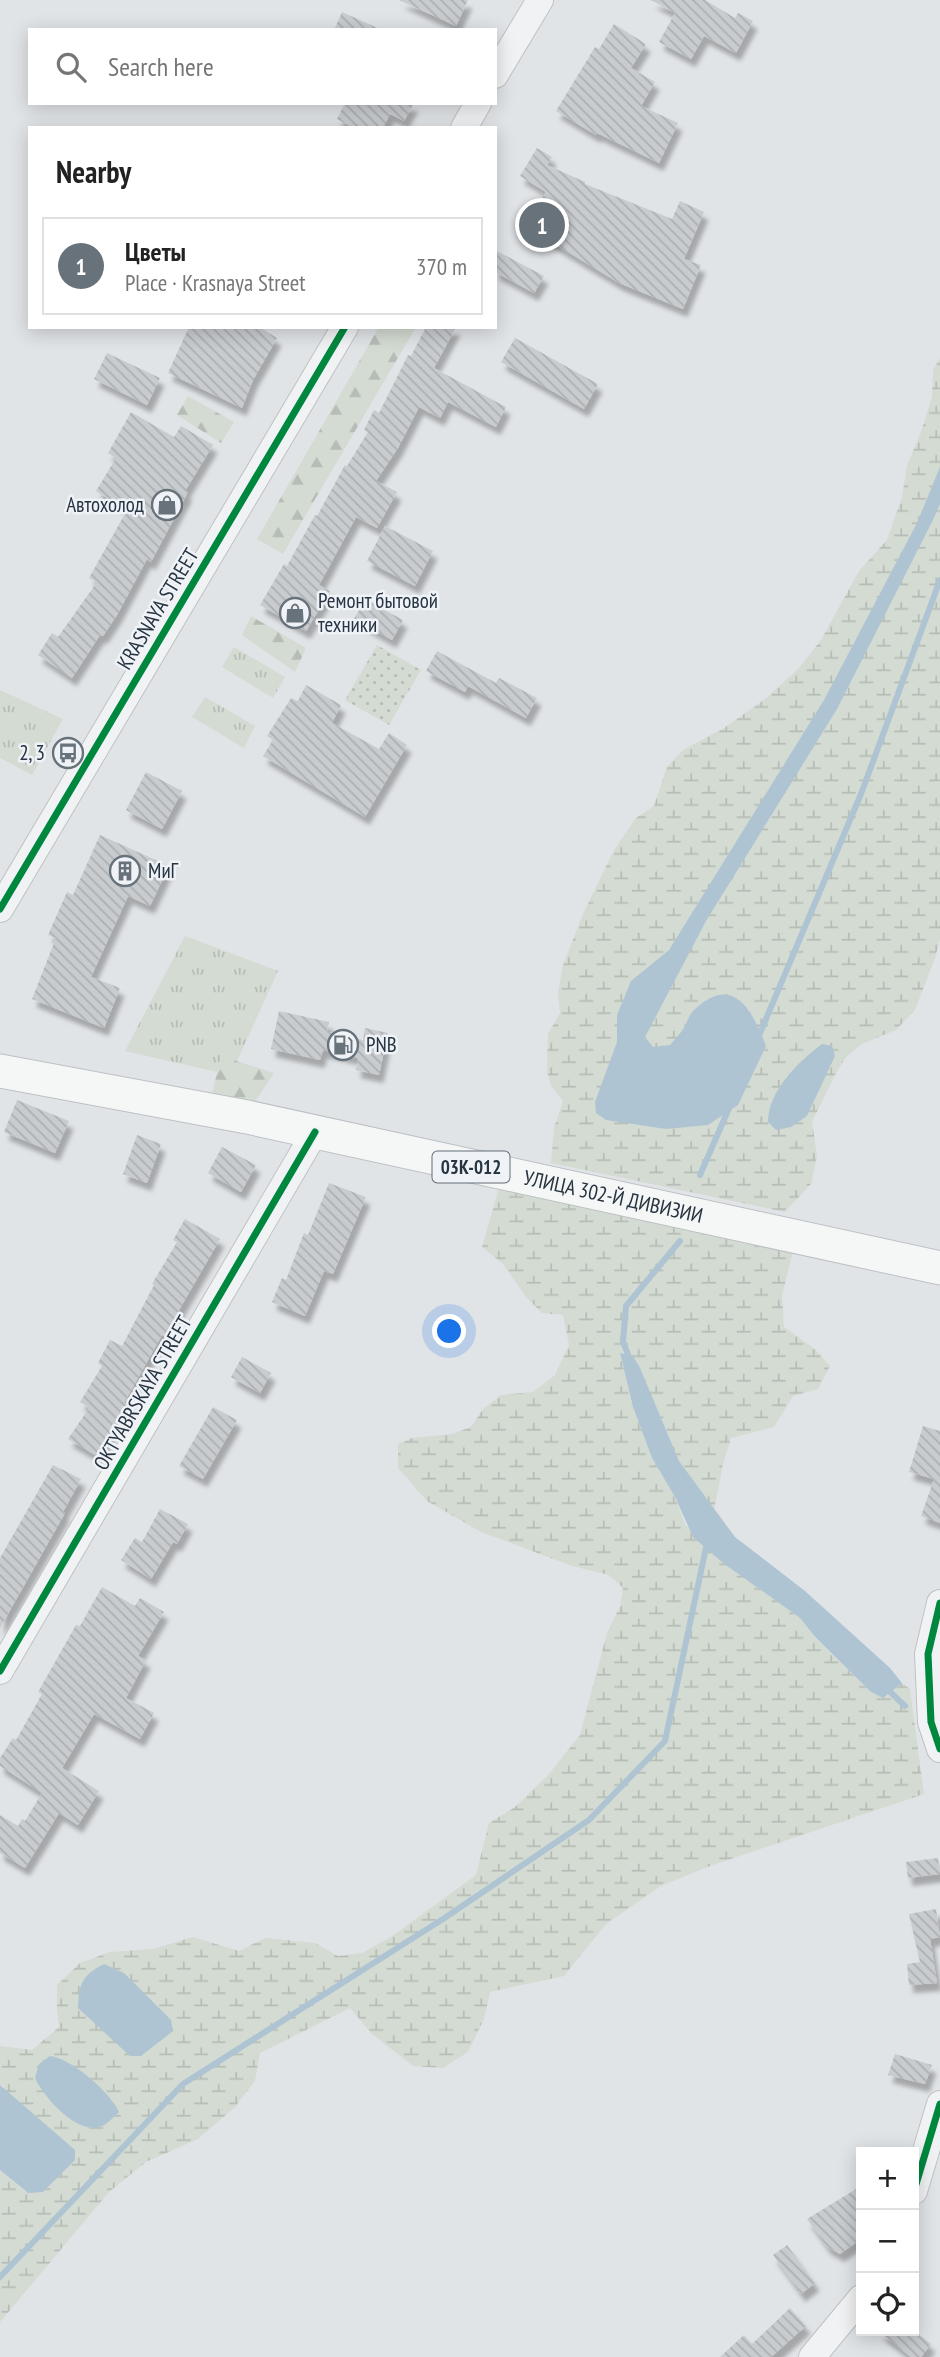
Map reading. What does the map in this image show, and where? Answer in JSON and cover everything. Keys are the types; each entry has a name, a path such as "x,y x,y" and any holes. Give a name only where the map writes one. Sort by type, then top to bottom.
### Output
{"main road":[{"name":"УЛИЦА 302-Й ДИВИЗИИ","path":"0,1071 247,1117 940,1268"}],"street":[{"path":"497,72 540,0"},
{"path":"465,126 477,105"},
{"name":"KRASNAYA STREET","path":"0,909 344,329"},
{"name":"OKTYABRSKAYA STREET","path":"0,1671 316,1132"},
{"path":"940,1604 928,1654 931,1722 940,1749"},
{"path":"919,2174 939,2107"},
{"path":"812,2357 856,2304"}],"green space":[{"path":"378,329 415,329 283,554 257,539"},
{"path":"940,358 940,939 915,1010 896,1030 862,1044 846,1057 812,1122 817,1156 811,1184 785,1212 551,1163 554,1128 563,1101 551,1086 547,1071 548,1034 560,1013 558,993 563,965 583,914 614,850 636,818 654,806 667,767 683,750 724,728 765,699 798,669 821,640 859,571 887,540 902,497 907,465 932,397 933,370"},
{"path":"188,396 234,422 221,443 177,415"},
{"path":"251,616 306,648 295,672 242,635"},
{"path":"377,645 421,670 389,725 345,700"},
{"path":"234,647 285,677 273,698 222,667"},
{"path":"0,690 63,719 32,775 0,758"},
{"path":"205,697 255,726 244,748 192,717"},
{"path":"185,936 278,971 237,1061 221,1057 217,1072 125,1051"},
{"path":"221,1056 274,1073 253,1105 211,1098"},
{"path":"499,1188 793,1251 782,1296 784,1327 815,1349 830,1366 818,1389 793,1396 774,1427 731,1438 714,1510 679,1461 633,1356 620,1354 633,1407 652,1458 675,1497 685,1524 724,1563 800,1618 815,1638 871,1692 883,1698 902,1683 910,1689 924,1794 710,1866 661,1886 606,1924 564,1976 490,1992 484,2019 468,2052 443,2068 413,2066 372,2034 350,2008 260,2053 255,2081 235,2107 198,2139 146,2162 109,2192 0,2322 0,2170 27,2193 3,2085 0,2085 0,2046 32,2050 59,2027 57,1985 80,1963 110,1952 153,1949 193,1937 239,1951 265,1938 315,1943 338,1956 362,1953 391,1937 476,1875 489,1823 515,1807 548,1775 580,1735 607,1633 620,1606 623,1588 609,1575 572,1566 481,1532 427,1501 398,1468 398,1444 412,1438 452,1434 471,1427 483,1409 501,1395 533,1392 555,1375 569,1345 563,1315 542,1313 526,1297 503,1264 482,1247"}],"water":[{"path":"940,467 940,504 837,709 706,921 645,1037 653,1047 670,1045 693,1011 709,999 721,995 732,996 741,1001 755,1021 766,1046 738,1105 708,1125 666,1129 606,1120 596,1113 595,1102 617,1042 617,1015 631,981 669,950 824,700 917,523"},
{"path":"822,1044 832,1046 835,1056 807,1116 791,1127 776,1130 768,1122 773,1099 794,1068"},
{"path":"620,1353 633,1356 679,1461 735,1537 805,1591 890,1668 902,1683 883,1698 871,1692 815,1637 800,1618 723,1563 693,1537 675,1497 652,1458 633,1407"},
{"path":"104,1964 124,1973 171,2020 173,2031 141,2056 130,2056 78,2008 83,1982 90,1973"},
{"path":"50,2056 69,2063 89,2078 108,2096 119,2112 104,2125 93,2128 83,2126 62,2113 45,2095 35,2078 39,2064"},
{"path":"0,2085 75,2150 75,2160 43,2192 28,2193 0,2170"}],"building":[{"path":"399,0 468,0 456,26"},
{"path":"651,0 705,0 735,18 738,13 753,21 736,53 704,36 691,59 659,42 675,13"},
{"path":"342,12 378,28 335,28"},
{"path":"614,24 646,44 631,68 655,82 641,106 678,123 659,163 597,133 596,135 556,111 595,47 599,49"},
{"path":"344,105 413,105 404,121 390,114 384,126 350,126 337,119"},
{"path":"537,148 552,157 547,165 585,184 672,219 680,201 704,212 684,259 701,265 683,309 619,283 525,226 546,192 520,176"},
{"path":"497,251 544,276 534,293 497,273"},
{"path":"188,329 262,329 277,338 253,380 242,408 168,373"},
{"path":"425,329 455,329 434,368 506,407 496,427 448,402 440,418 419,407 398,448 376,481 397,492 377,528 356,517 319,585 330,591 306,631 260,605 284,564 287,566 345,465 347,466 368,432 364,430 374,410 379,413 408,355 411,356"},
{"path":"515,338 598,384 584,409 501,362"},
{"path":"107,353 160,378 147,405 94,379"},
{"path":"131,412 174,437 181,426 213,445 185,491 188,492 151,562 147,559 117,615 103,636 100,635 72,678 38,655 52,633 58,637 97,582 89,578 127,510 96,491 116,458 108,453"},
{"path":"385,526 433,551 415,586 367,561"},
{"path":"365,599 403,620 392,640 354,619"},
{"path":"437,651 496,683 499,678 537,698 526,718 468,686 465,692 426,671"},
{"path":"306,685 341,705 332,723 379,749 389,733 407,745 365,817 263,756 273,740 267,736 291,698 298,701"},
{"path":"146,772 182,791 162,829 126,810"},
{"path":"100,835 169,866 150,906 128,896 91,977 120,988 104,1028 32,999 56,938 48,935 67,892 73,895"},
{"path":"279,1011 329,1022 327,1032 363,1040 365,1028 388,1033 379,1075 356,1070 358,1058 323,1050 320,1060 271,1049"},
{"path":"17,1100 69,1121 55,1153 4,1132"},
{"path":"137,1135 161,1144 147,1183 123,1174"},
{"path":"222,1147 256,1165 241,1192 208,1173"},
{"path":"329,1183 366,1197 333,1274 324,1271 305,1316 272,1302 282,1278 286,1280 304,1233 308,1235"},
{"path":"185,1219 220,1239 164,1336 162,1335 124,1403 127,1405 97,1456 68,1439 89,1408 80,1402 102,1366 98,1363 110,1340 122,1346 154,1285 152,1284 177,1242 173,1240"},
{"path":"242,1357 271,1373 260,1393 231,1377"},
{"path":"213,1407 237,1420 203,1479 179,1466"},
{"path":"923,1426 940,1431 940,1523 921,1516 934,1479 909,1472"},
{"path":"53,1465 81,1479 63,1512 65,1513 0,1628 0,1558"},
{"path":"160,1509 188,1524 177,1544 173,1542 151,1579 121,1560 135,1538 142,1542"},
{"path":"102,1587 135,1606 140,1598 164,1612 138,1656 146,1660 126,1698 154,1713 140,1739 94,1714 62,1768 99,1791 78,1825 59,1813 25,1868 0,1853 0,1815 18,1826 22,1819 25,1821 42,1793 0,1766 0,1758 13,1738 16,1740 42,1694 38,1692 76,1625 80,1626"},
{"path":"938,1858 940,1874 908,1878 906,1862"},
{"path":"936,1909 940,1937 930,1939 937,1983 909,1985 907,1964 920,1962 909,1914"},
{"path":"895,2054 932,2065 925,2084 888,2075"},
{"path":"856,2189 856,2243 840,2254 827,2247 807,2219"},
{"path":"787,2245 815,2283 801,2294 773,2255"},
{"path":"790,2308 806,2326 771,2357 720,2357 744,2335 752,2344"},
{"path":"919,2334 931,2344 921,2357 911,2357 884,2336"}],"waterway":[{"path":"758,1038 861,794 940,580"},
{"path":"700,1175 730,1106"},
{"path":"631,1362 623,1342 626,1306 680,1241"},
{"path":"0,2277 183,2084 443,1919 589,1820 665,1741 707,1543"},
{"path":"886,1688 905,1706"}],"cycle path":[{"path":"0,909 344,329"},
{"path":"0,1671 315,1132"},
{"path":"940,1603 928,1654 931,1722 940,1749"},
{"path":"919,2174 940,2104"}],"place":[{"name":"Цветы","path":"542,225"},
{"name":"Автохолод","path":"167,505"},
{"name":"Ремонт бытовой техники","path":"295,613"},
{"name":"2, 3","path":"68,753"},
{"name":"МиГ","path":"125,871"},
{"name":"PNB","path":"343,1045"}]}
